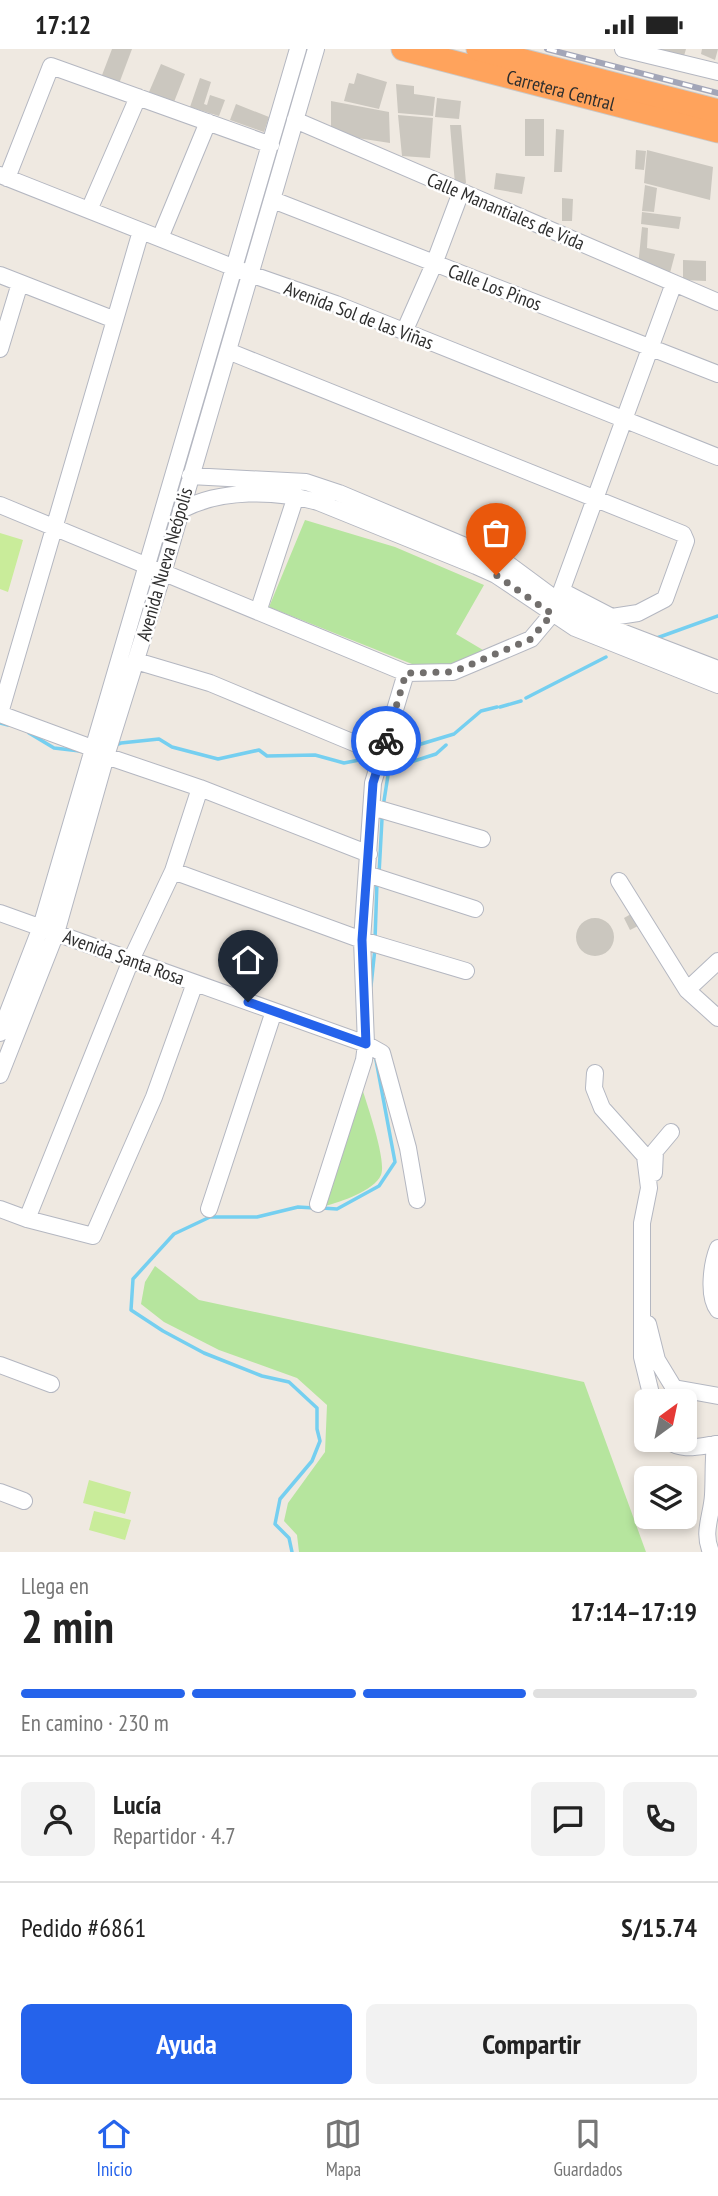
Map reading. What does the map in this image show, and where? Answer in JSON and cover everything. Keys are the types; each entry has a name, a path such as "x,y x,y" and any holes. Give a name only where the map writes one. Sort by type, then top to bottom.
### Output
{"highway":[{"name":"Carretera Central","path":"403,49 718,131"},
{"name":"Carretera Central","path":"478,49 718,111"}],"street":[{"name":"Avenida Nueva Neópolis","path":"99,752 136,661 156,570 181,510 228,351 271,145 298,49"},
{"name":"Avenida Nueva Neópolis","path":"0,1075 48,930 243,271 273,200 316,49"},
{"path":"624,49 718,72"},
{"path":"3,176 51,66 271,145"},
{"path":"89,210 138,97"},
{"name":"Calle Manantiales de Vida","path":"295,120 718,302"},
{"path":"160,238 208,123"},
{"name":"Avenida Sol de las Viñas","path":"3,176 243,271 336,304 718,457"},
{"path":"404,332 434,264 461,192"},
{"name":"Calle Los Pinos","path":"273,200 718,374"},
{"path":"141,231 0,713 369,854"},
{"path":"0,275 115,320"},
{"path":"0,349 20,283"},
{"path":"0,505 406,673 453,672 531,639 557,602 674,283"},
{"path":"228,351 683,534 686,541 665,599 638,613 612,617 557,602"},
{"path":"190,476 306,482 339,493 508,564 557,602 586,633 718,685"},
{"path":"181,510 197,501 262,493 296,496 318,502 477,566 593,621 718,669"},
{"path":"258,612 296,496"},
{"path":"136,661 210,683 359,745"},
{"path":"318,1204 364,1060 366,1044 362,940 373,783 406,673"},
{"path":"27,1219 131,960 173,871 200,788"},
{"path":"372,807 482,839"},
{"path":"173,871 362,940 466,971"},
{"path":"367,874 475,909"},
{"path":"619,881 687,990 718,1018"},
{"name":"Avenida Santa Rosa","path":"0,913 366,1044 382,1053 408,1148 417,1200"},
{"name":"Avenida Nueva Neópolis","path":"0,1033 48,930"},
{"path":"687,990 718,961"},
{"path":"0,1209 93,1236 154,1097 195,983"},
{"path":"209,1209 274,1011"},
{"path":"596,1073 594,1088 602,1108 645,1156 649,1188"},
{"path":"650,1389 642,1357 642,1223 655,1172 655,1151 671,1132"},
{"path":"718,1248 712,1290 714,1305 718,1310"},
{"path":"643,1305 657,1360 674,1388 718,1397"},
{"path":"0,1365 51,1384"},
{"path":"697,1447 717,1444 712,1467 713,1498 707,1523 710,1552"},
{"path":"0,1492 24,1501"}],"green space":[{"path":"305,520 395,547 484,585 456,634 483,650 478,663 445,670 412,664 269,607"},
{"path":"0,533 23,540 8,592 0,589"},
{"path":"361,1085 379,1144 381,1175 364,1191 325,1206"},
{"path":"155,1266 199,1300 584,1382 634,1519 634,1529 638,1529 646,1552 299,1552 297,1535 284,1521 288,1503 325,1452 327,1405 297,1378 219,1350 164,1322 141,1304 145,1282"},
{"path":"89,1480 131,1492 125,1514 83,1503"},
{"path":"94,1511 131,1520 125,1540 89,1530"}],"building":[{"path":"112,49 132,49 117,89 99,83"},
{"path":"660,49 686,49 684,56"},
{"path":"702,49 718,49 715,60 701,54"},
{"path":"161,64 185,74 174,102 149,92"},
{"path":"357,73 387,82 379,109 344,101 349,83 354,84"},
{"path":"200,78 211,82 204,104 207,105 210,95 225,100 219,116 190,107"},
{"path":"396,84 414,86 414,94 435,97 433,116 398,113"},
{"path":"437,98 461,101 459,119 435,117"},
{"path":"331,101 389,112 390,143 331,134"},
{"path":"236,104 269,117 264,132 230,120"},
{"path":"398,115 433,118 430,158 402,156"},
{"path":"525,119 544,119 544,156 525,156"},
{"path":"450,125 461,125 466,183 455,184"},
{"path":"556,129 564,130 562,172 554,172"},
{"path":"636,150 646,151 644,170 635,169"},
{"path":"647,150 713,167 710,200 644,183"},
{"path":"496,173 525,177 522,194 494,189"},
{"path":"645,185 657,188 654,212 642,211"},
{"path":"562,198 573,199 572,221 562,221"},
{"path":"642,212 681,217 679,229 641,224"},
{"path":"642,227 648,228 647,248 675,254 670,273 638,266"},
{"path":"683,260 706,261 706,281 683,280"},
{"path":"631,914 638,926 630,930 624,918"},
{"path":"595,918 608,924 614,937 608,950 595,956 582,950 576,937 582,924"}],"waterway":[{"path":"654,639 718,616"},
{"path":"526,698 606,657"},
{"path":"500,707 521,701"},
{"path":"388,754 454,734 481,711 497,707"},
{"path":"0,723 8,725"},
{"path":"29,733 54,748 80,751"},
{"path":"113,746 159,739 172,747 218,759 259,750 267,756 315,755 344,763 375,757"},
{"path":"383,807 389,769 436,754 446,745"},
{"path":"379,874 382,819"},
{"path":"375,940 377,882"},
{"path":"371,986 375,948"},
{"path":"322,1208 337,1209 379,1186 395,1162 376,1060"},
{"path":"292,1552 289,1538 275,1524 280,1499 312,1461 320,1441 317,1408 289,1382 262,1376 204,1353 131,1310 133,1279 174,1234 210,1217 257,1217 298,1207 314,1208"}],"railway":[{"path":"547,49 718,93"}],"way so far":[{"path":"386,741 406,673 453,672 531,639 552,614 496,575"}],"route":[{"path":"248,1002 366,1044 362,940 373,783 386,741"}]}
